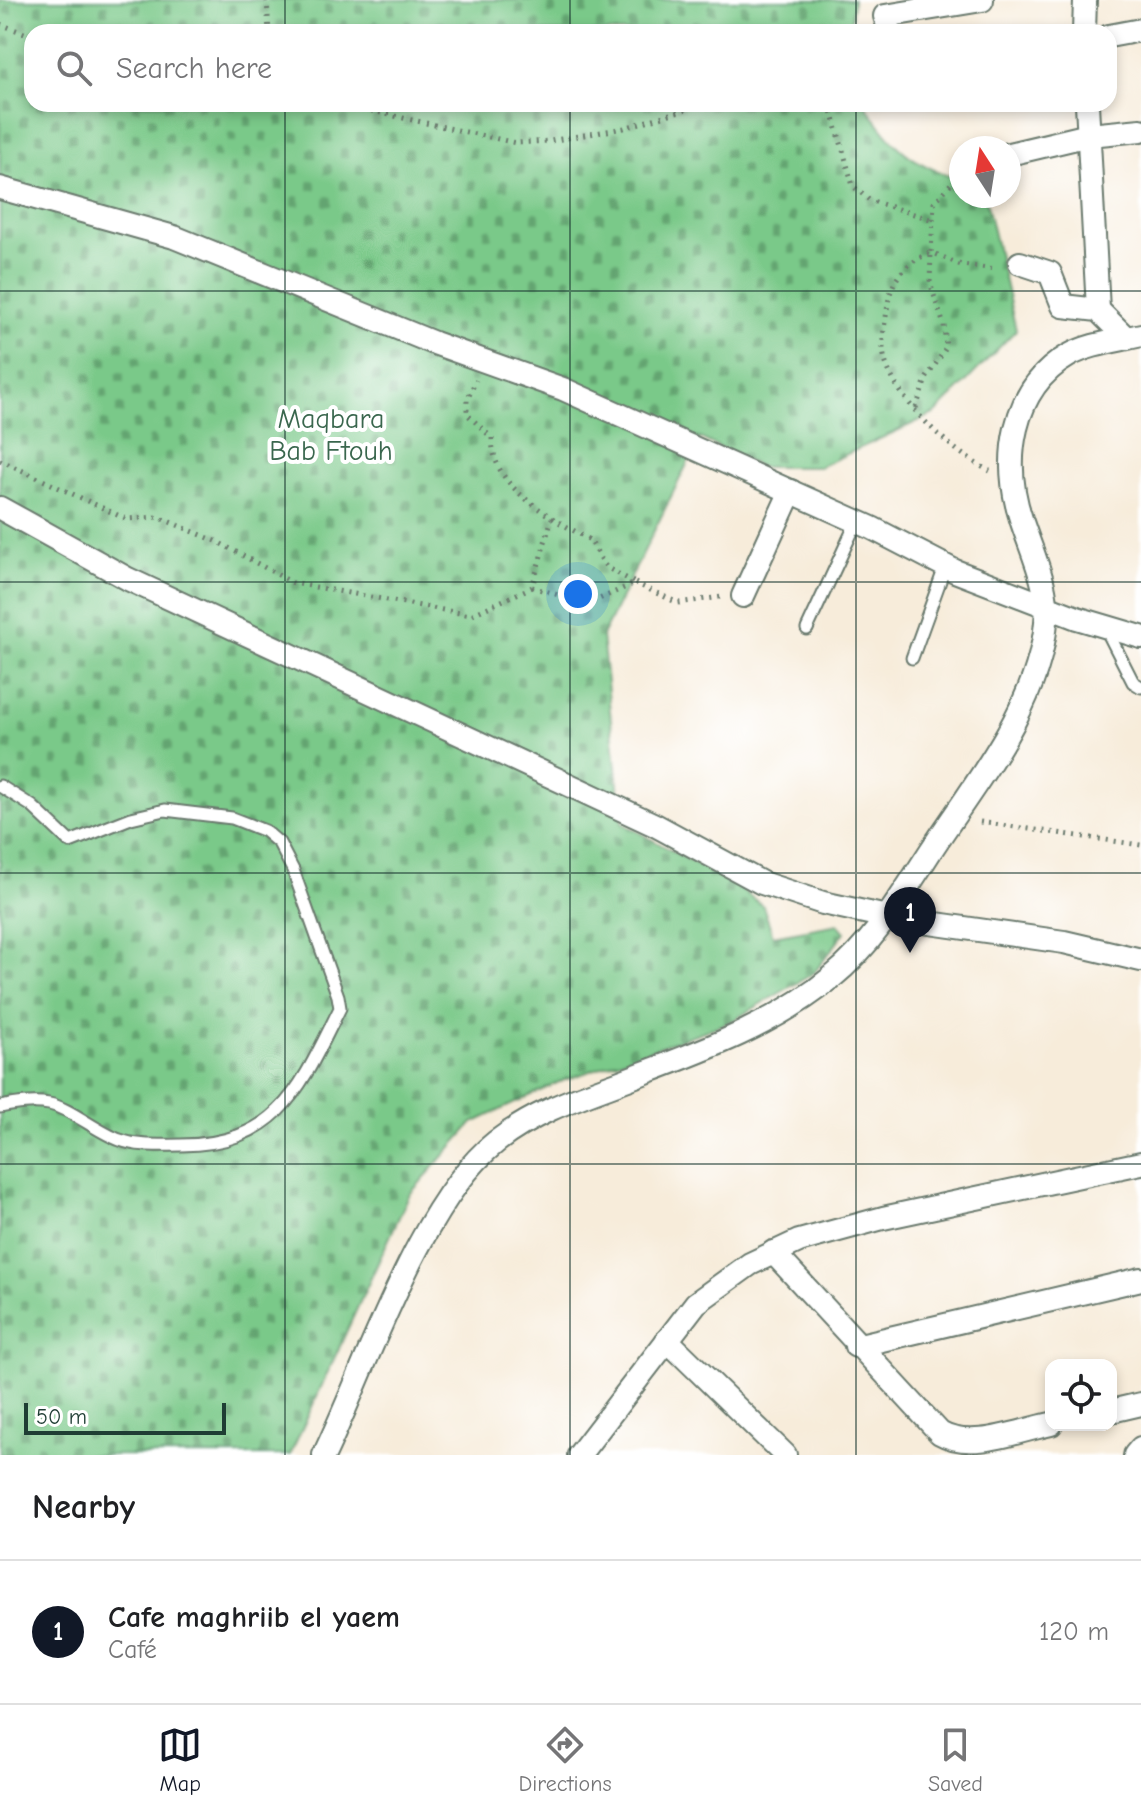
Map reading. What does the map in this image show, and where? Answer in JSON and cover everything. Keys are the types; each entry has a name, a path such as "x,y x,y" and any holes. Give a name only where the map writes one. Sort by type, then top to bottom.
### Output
{"street":[{"path":"888,24 885,16 982,0"},
{"path":"1084,24 1085,0"},
{"path":"1117,34 1141,30"},
{"path":"1088,112 1098,310"},
{"path":"1021,151 1089,135 1141,130"},
{"path":"0,188 174,237 563,389 857,521 945,567 1141,637"},
{"path":"1020,263 1050,273 1063,306 1098,310 1134,336"},
{"path":"324,1455 416,1253 465,1174 486,1151 541,1113 645,1073 779,1013 832,978 887,917 988,764 1026,693 1044,639 1046,605 1012,481 1017,420 1025,399 1041,378 1068,356 1134,336"},
{"path":"743,596 791,491"},
{"path":"0,508 128,579 678,836 762,883 823,903 887,917 1064,942 1141,960"},
{"path":"587,1452 667,1340 714,1286 773,1252 799,1241 883,1218 1141,1163"},
{"path":"773,1252 856,1346 940,1433 953,1441 975,1440 1045,1425"},
{"path":"856,1346 1141,1279"},
{"path":"667,1340 785,1455"},
{"path":"1117,1410 1141,1404"},
{"path":"1135,1455 1141,1448"}],"lane":[{"path":"807,629 857,521"},
{"path":"912,658 945,567"},
{"path":"1104,626 1133,682 1141,687"},
{"path":"0,786 32,806 70,842 131,818 165,810 232,818 265,831 279,843 293,870 340,1008 284,1106 241,1137 202,1144 147,1145 124,1141 95,1130 51,1104 0,1107"}],"path":[{"path":"267,0 268,24"},
{"path":"0,24 24,33"},
{"path":"376,112 516,143 550,141 624,128 677,112"},
{"path":"832,112 853,186 869,200 933,220"},
{"path":"916,408 926,379 946,348 944,325 930,283 934,203 949,186"},
{"path":"1012,481 978,465 933,430 893,381 883,350 889,288 908,262 931,252 961,265 993,270 1020,263"},
{"path":"485,361 467,400 467,414 492,438 493,457 502,477 552,518 590,540 606,567 635,583 678,603 706,597 743,596"},
{"path":"0,460 126,519 158,517 216,541 293,583 471,615 532,587 588,604 635,583"},
{"path":"532,587 552,518"},
{"path":"951,819 1141,845"}],"green space":[{"name":"Maqbara Bab Ftouh","path":"0,0 853,0 851,24 24,24 24,112 871,112 894,143 905,152 949,176 949,208 988,208 1016,330 936,413 819,467 760,467 700,438 602,636 622,823 739,888 763,906 773,936 838,924 845,932 814,973 730,1022 559,1082 473,1123 409,1195 290,1455 0,1455"}],"place":[{"name":"Cafe maghriib el yaem","path":"910,953"}]}
